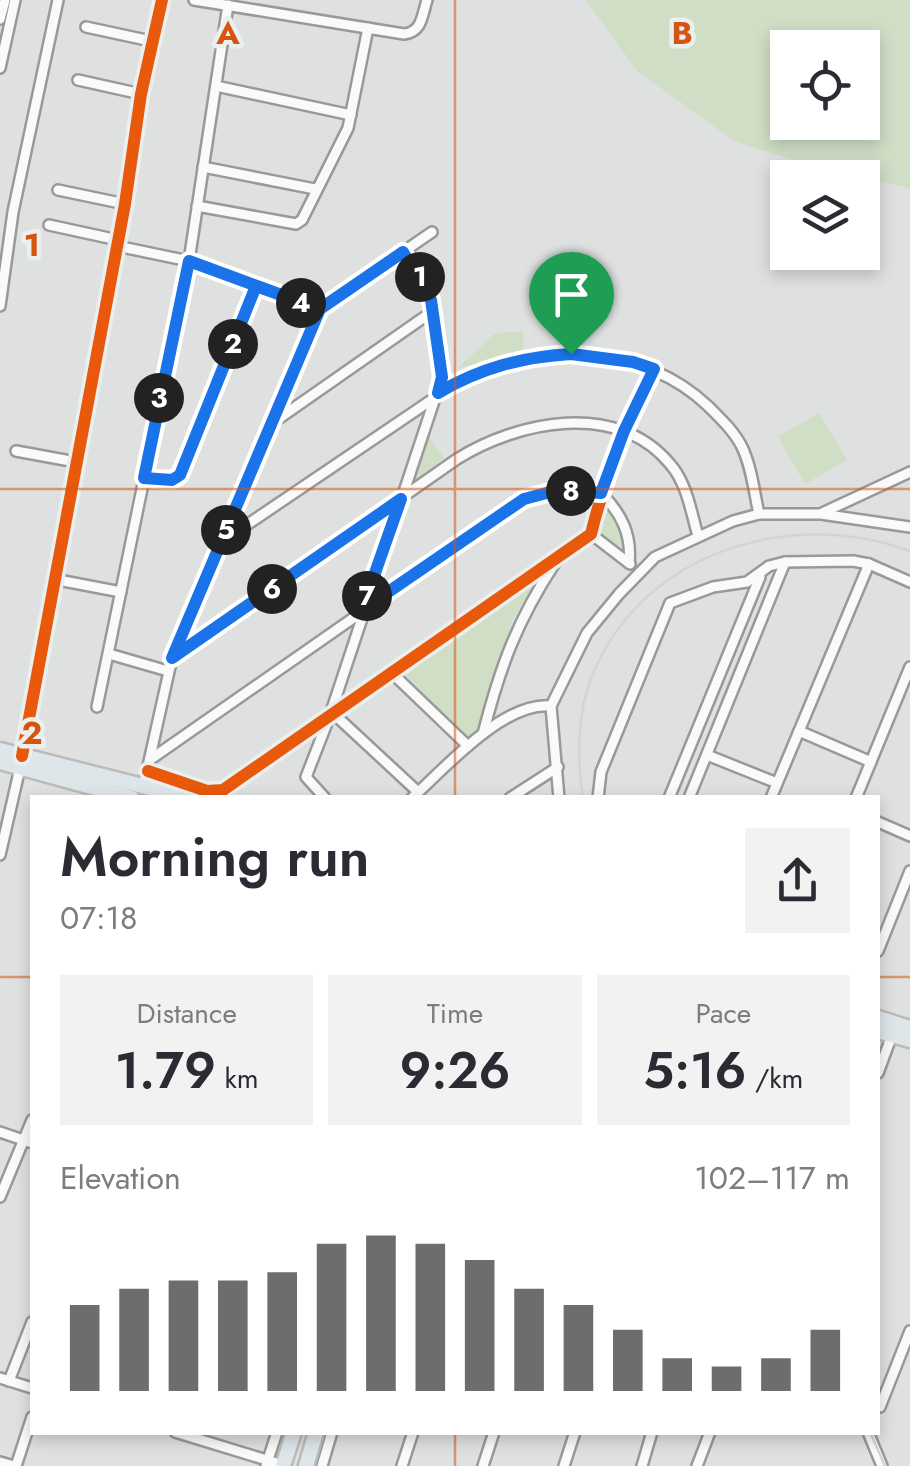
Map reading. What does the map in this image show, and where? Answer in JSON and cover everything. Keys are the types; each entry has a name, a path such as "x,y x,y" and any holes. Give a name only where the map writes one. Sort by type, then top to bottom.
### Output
{"main road":[{"path":"0,750 21,762 122,795"},
{"path":"0,762 146,777 165,790"},
{"path":"102,789 106,781 181,795"},
{"path":"880,1019 910,1028"},
{"path":"885,1033 910,1040"},
{"path":"283,1466 293,1435"},
{"path":"306,1466 315,1435"}],"street":[{"path":"0,19 4,0"},
{"path":"0,68 15,0"},
{"path":"0,306 12,212 58,0"},
{"path":"0,855 21,762 125,204 141,94 162,0"},
{"path":"194,0 404,34 420,25 427,0"},
{"path":"98,707 189,261 228,5"},
{"path":"86,27 151,41"},
{"path":"197,206 296,224 302,220 343,141 352,115 368,28"},
{"path":"78,80 141,94"},
{"path":"216,86 352,115"},
{"path":"203,167 316,189"},
{"path":"58,190 125,204"},
{"path":"49,225 189,261 320,309"},
{"path":"432,232 320,309 172,658 146,777 220,792 591,534 624,431 654,369"},
{"path":"322,795 306,776 332,716 362,610 442,377 433,311 422,279 403,252"},
{"path":"144,478 172,480 180,475 256,286"},
{"path":"270,425 433,311"},
{"path":"220,543 464,378 507,362 571,354 654,369 700,398 741,445 759,514"},
{"path":"172,658 457,458 505,434 550,424 624,431 670,462 685,492 698,536"},
{"path":"16,452 76,462"},
{"path":"821,514 909,474"},
{"path":"151,758 524,499 558,490 601,493 624,523 629,538 629,563"},
{"path":"559,795 551,706 587,633 661,553 759,514 821,514 910,527"},
{"path":"591,534 640,572"},
{"path":"483,734 497,678 518,624 559,557"},
{"path":"598,795 600,772 667,606 675,599 712,587 747,582 770,566 785,562 839,560 869,564 910,582"},
{"path":"691,795 785,562"},
{"path":"773,795 869,564"},
{"path":"669,795 762,574"},
{"path":"53,579 121,592"},
{"path":"109,654 168,671"},
{"path":"857,795 910,666"},
{"path":"392,674 468,746"},
{"path":"715,686 733,694"},
{"path":"332,716 415,795 483,734 528,708 551,706"},
{"path":"799,732 871,762"},
{"path":"707,755 778,783"},
{"path":"514,795 558,766"},
{"path":"880,823 910,836"},
{"path":"880,946 910,871"},
{"path":"880,1062 885,1033"},
{"path":"0,1132 28,1142 0,1196"},
{"path":"30,1326 5,1379 30,1387"},
{"path":"880,1407 910,1330"},
{"path":"0,1462 15,1466 30,1423"},
{"path":"267,1463 276,1435"},
{"path":"322,1466 331,1435"},
{"path":"402,1466 411,1435"},
{"path":"484,1466 493,1435"},
{"path":"564,1466 574,1435"},
{"path":"642,1466 651,1435"},
{"path":"697,1466 709,1435"},
{"path":"869,1435 882,1466"},
{"path":"195,1436 283,1466"}],"green space":[{"path":"586,0 910,0 910,188 880,181 880,160 794,160 736,142 637,71"},
{"path":"523,331 523,352 458,368 494,334"},
{"path":"819,413 847,460 805,484 778,437"},
{"path":"427,435 444,458 413,482"},
{"path":"609,504 627,548 619,549 595,527"},
{"path":"543,571 512,621 484,722 467,738 400,669"}],"tram line":[{"path":"583,795 580,736 583,705 592,676 615,633 646,598 683,570 726,550 771,538 818,534 865,539 910,551"},
{"path":"871,1435 885,1466"}],"cycle path":[{"path":"22,756 125,204 141,94 162,0"},
{"path":"148,771 207,791 223,790 591,534 618,450 654,369"}],"route":[{"path":"571,354 507,362 464,378 438,393 442,377 431,300 403,252 320,309 256,286 180,475 172,480 144,478 189,261 320,309 172,658 401,499 362,610 524,499 558,490 601,493 624,431 654,369 633,362 571,354"}]}
